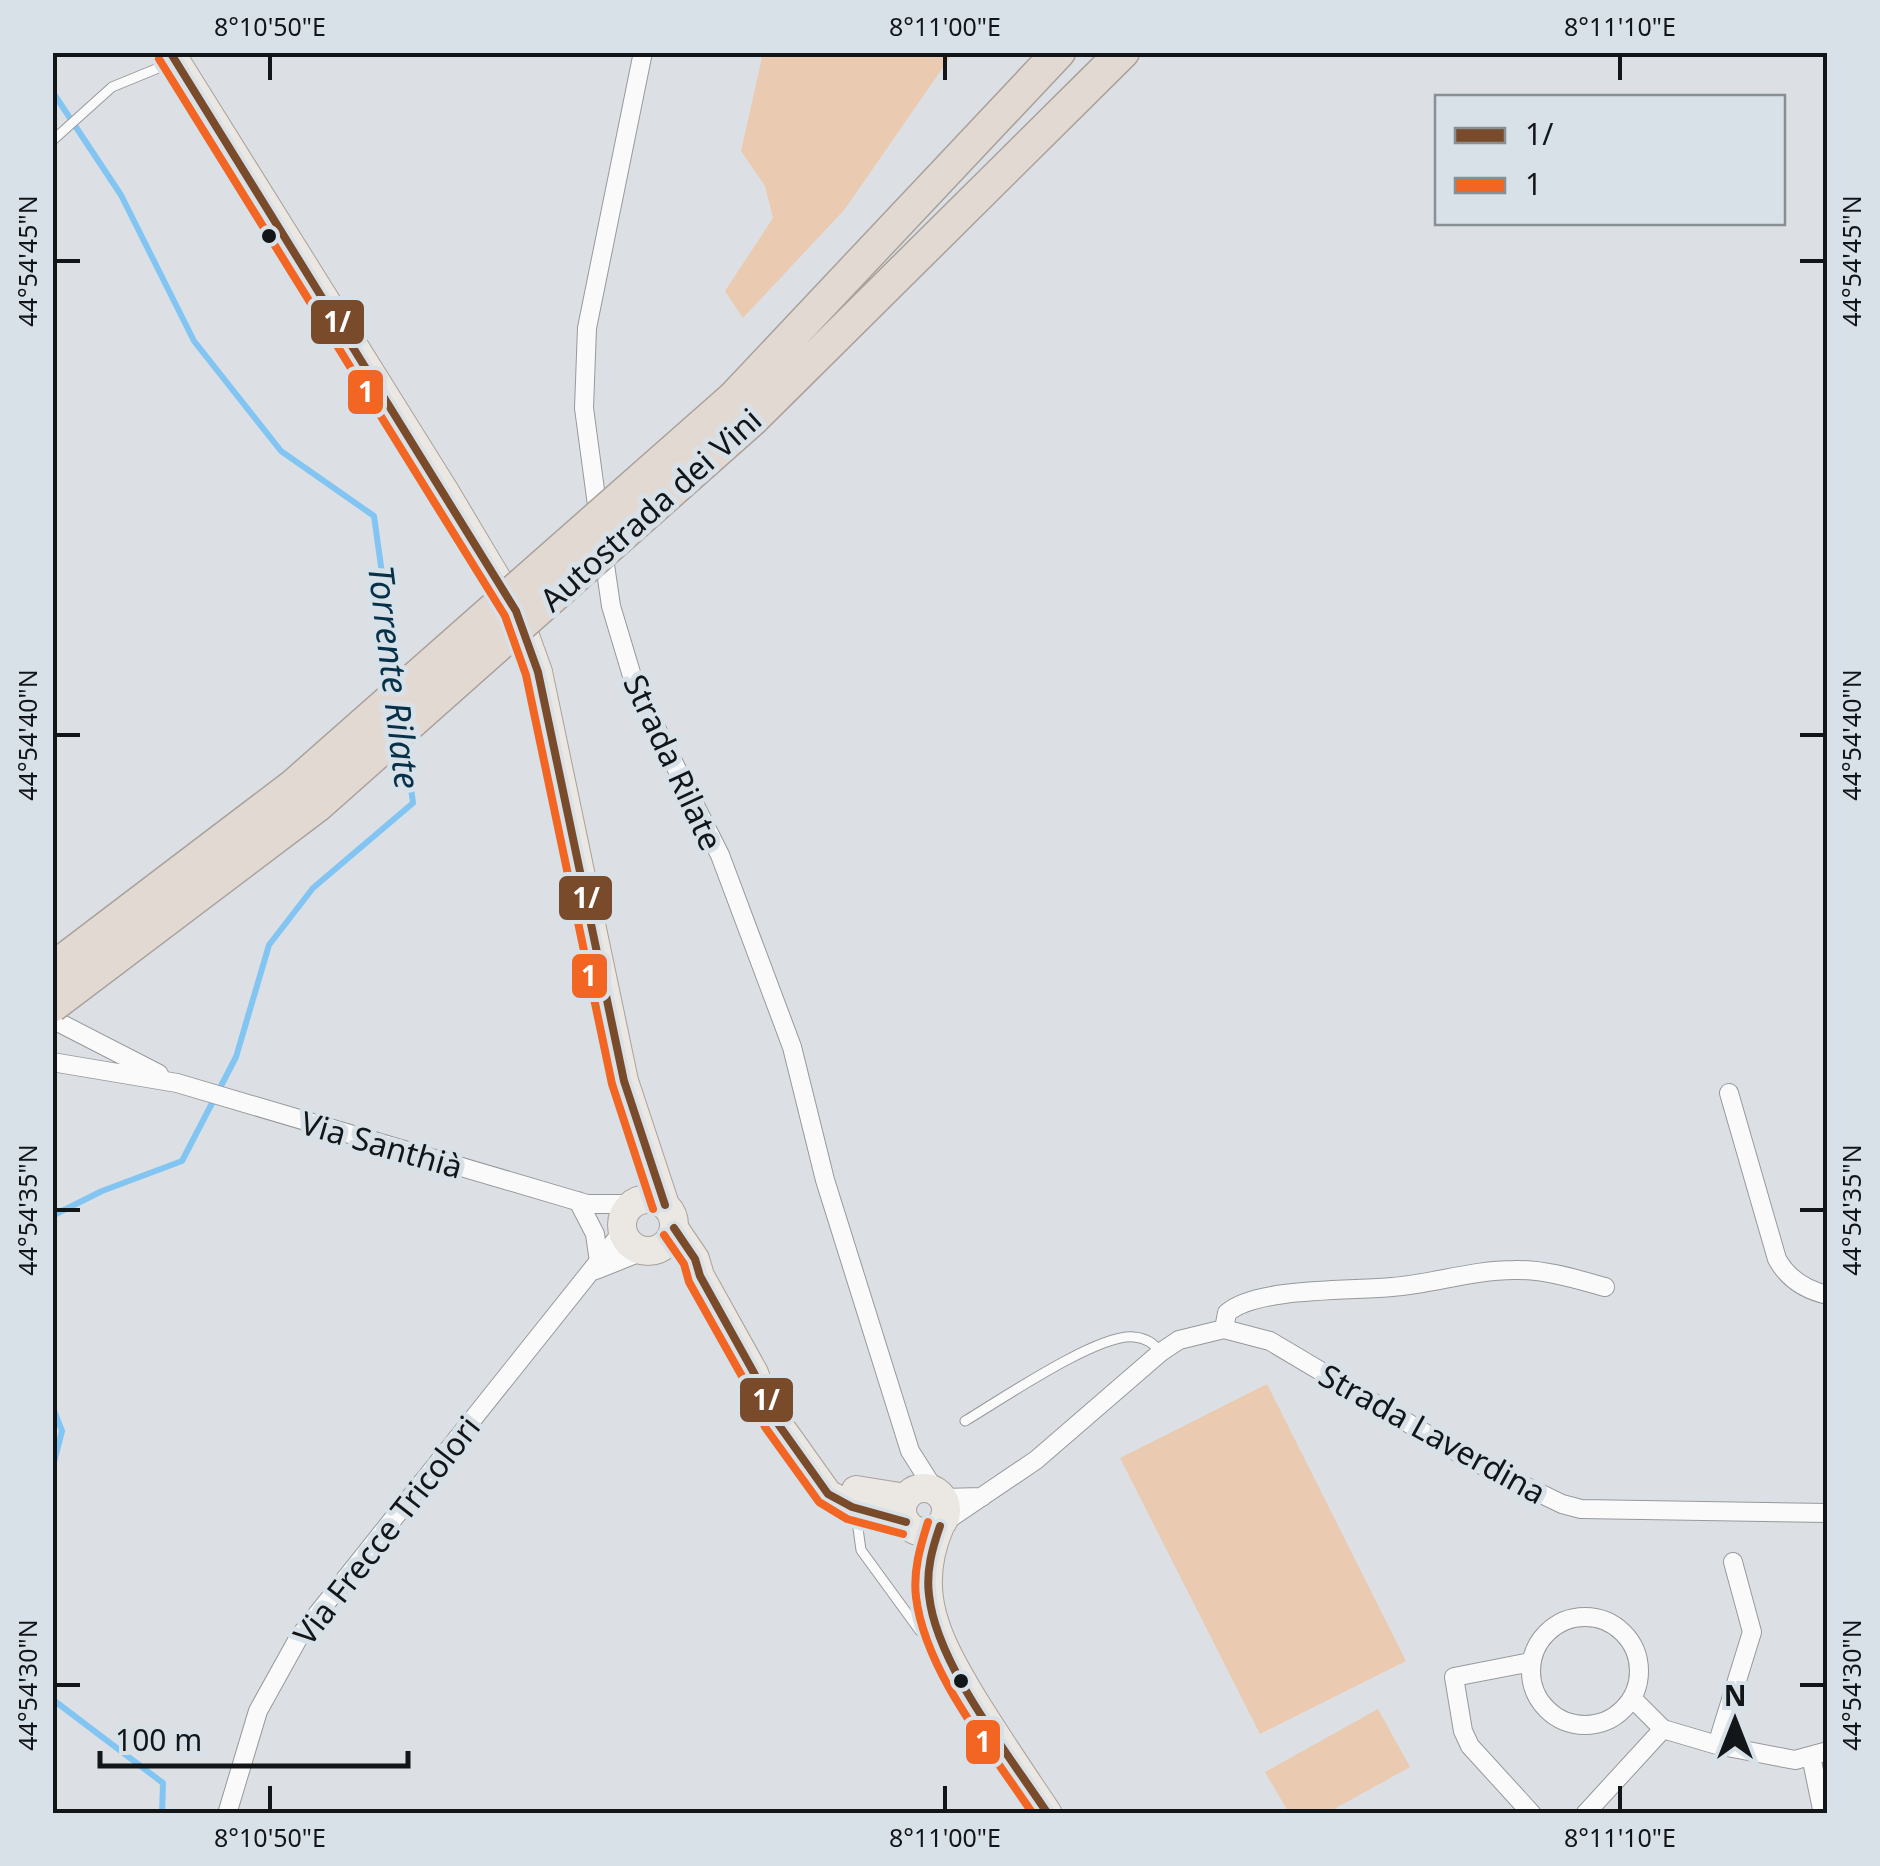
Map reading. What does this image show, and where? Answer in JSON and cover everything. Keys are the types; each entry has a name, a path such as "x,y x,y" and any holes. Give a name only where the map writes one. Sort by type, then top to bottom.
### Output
{"highway":[{"name":"Autostrada dei Vini","path":"52,969 293,786 744,408 1060,52"},
{"name":"Autostrada dei Vini","path":"52,1006 318,805 1123,52"}],"main road":[{"path":"172,57 516,611 538,672 624,1081 647,1155 644,1225 669,1254 700,1276 770,1410 828,1494 852,1508 925,1510"},
{"path":"754,1373 843,1484 925,1510"},
{"path":"925,1510 928,1600 940,1640 985,1719 1048,1814"}],"street":[{"name":"Strada Rilate","path":"643,52 588,328 584,408 611,606 636,686 720,856 792,1046 825,1180 925,1510"},
{"name":"Via Santhià","path":"52,1019 177,1083"},
{"name":"Via Santhià","path":"52,1062 177,1083 583,1202 644,1225"},
{"path":"1729,1093 1776,1259 1801,1286 1828,1295"},
{"path":"583,1202 596,1234 595,1267"},
{"path":"595,1267 644,1225"},
{"name":"Via Frecce Tricolori","path":"228,1814 258,1711 299,1637 595,1267 644,1225"},
{"path":"925,1510 982,1497 1036,1460 1161,1352 1179,1340 1224,1329 1226,1313 1244,1302 1351,1287 1390,1288 1515,1270 1566,1276 1605,1286"},
{"name":"Strada Laverdina","path":"1224,1329 1270,1341 1467,1458 1562,1504 1604,1510 1828,1513"},
{"path":"1716,1745 1752,1632 1733,1562"},
{"path":"1593,1617 1608,1622 1632,1643 1638,1658 1639,1674 1632,1698 1608,1720 1592,1724 1560,1718 1536,1695 1532,1662 1538,1644 1561,1622 1593,1617"},
{"path":"1532,1662 1454,1677 1463,1731 1470,1746 1532,1814"},
{"path":"1632,1698 1663,1729 1716,1745 1795,1760 1819,1754 1823,1814"},
{"path":"1584,1814 1663,1729"}],"lane":[{"path":"54,140 112,86 172,57"},
{"path":"965,1420 1080,1354 1121,1338 1138,1337 1152,1342 1161,1352"},
{"path":"852,1508 859,1525 861,1550 920,1630 940,1640"}],"shaded area":[{"path":"763,53 953,53 845,209 743,318 725,291 773,218 765,186 741,151"},
{"path":"1267,1384 1406,1661 1260,1734 1120,1458"},
{"path":"1378,1709 1410,1767 1327,1813 1289,1813 1265,1772"}],"waterway":[{"name":"Torrente Rilate","path":"52,91 121,195 194,341 281,451 374,516 397,681"},
{"name":"Torrente Rilate","path":"52,1216 102,1191 182,1161 236,1057 269,945 313,888 413,803 405,743"},
{"name":"Torrente Rilate","path":"52,1405 62,1431 52,1470"},
{"name":"Torrente Rilate","path":"52,1699 163,1783 162,1814"}],"transit line":[{"name":"1/","path":"170,52 516,611 538,672 624,1081 665,1205"},
{"name":"1","path":"159,59 505,616 526,675 612,1084 653,1209"},
{"name":"1/","path":"674,1228 695,1259 700,1276 776,1421 828,1494 852,1507 906,1522"},
{"name":"1","path":"664,1235 684,1264 689,1282 743,1378 765,1427 819,1502 847,1519 903,1534"},
{"name":"1","path":"928,1522 915,1578 922,1625 932,1654 962,1710 1033,1814"},
{"name":"1/","path":"940,1526 930,1560 928,1586 945,1650 976,1708 1048,1814"}]}
